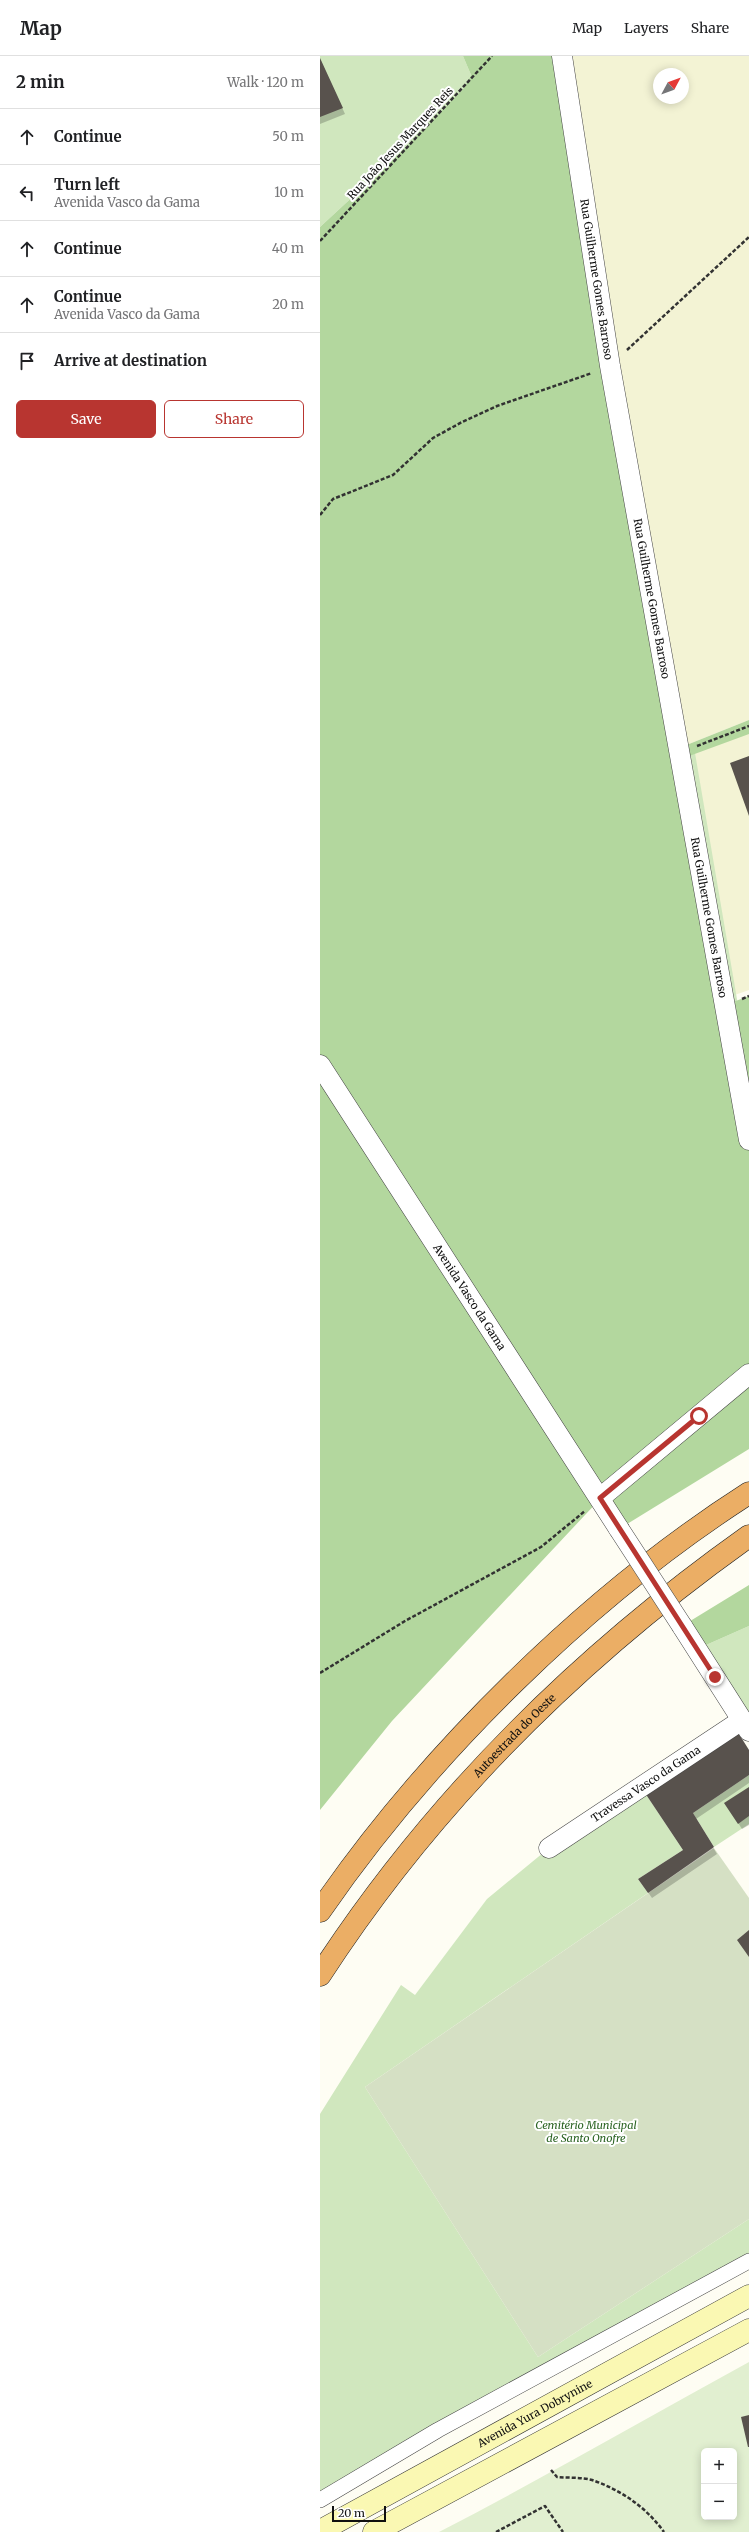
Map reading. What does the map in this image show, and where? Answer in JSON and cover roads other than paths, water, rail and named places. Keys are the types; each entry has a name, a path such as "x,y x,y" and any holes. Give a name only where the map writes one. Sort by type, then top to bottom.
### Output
{"highway":[{"path":"320,1911 369,1845 418,1786 522,1675 628,1582 670,1549 749,1493"},
{"name":"Autoestrada do Oeste","path":"320,1975 414,1845 464,1786 523,1724 575,1674 634,1623 691,1578 749,1536"}],"main road":[{"name":"Avenida Yura Dobrynine","path":"320,2531 749,2296"},
{"path":"374,2532 749,2330"}],"street":[{"name":"Rua Guilherme Gomes Barroso","path":"562,56 610,366 749,1140"},
{"name":"Avenida Vasco da Gama","path":"320,1065 746,1725"},
{"path":"600,1498 749,1374"},
{"name":"Travessa Vasco da Gama","path":"549,1848 746,1725"},
{"path":"320,2500 438,2430 749,2261"}],"park label":[{"name":"Cemitério Municipal de Santo Onofre","path":"586,2131"}]}
